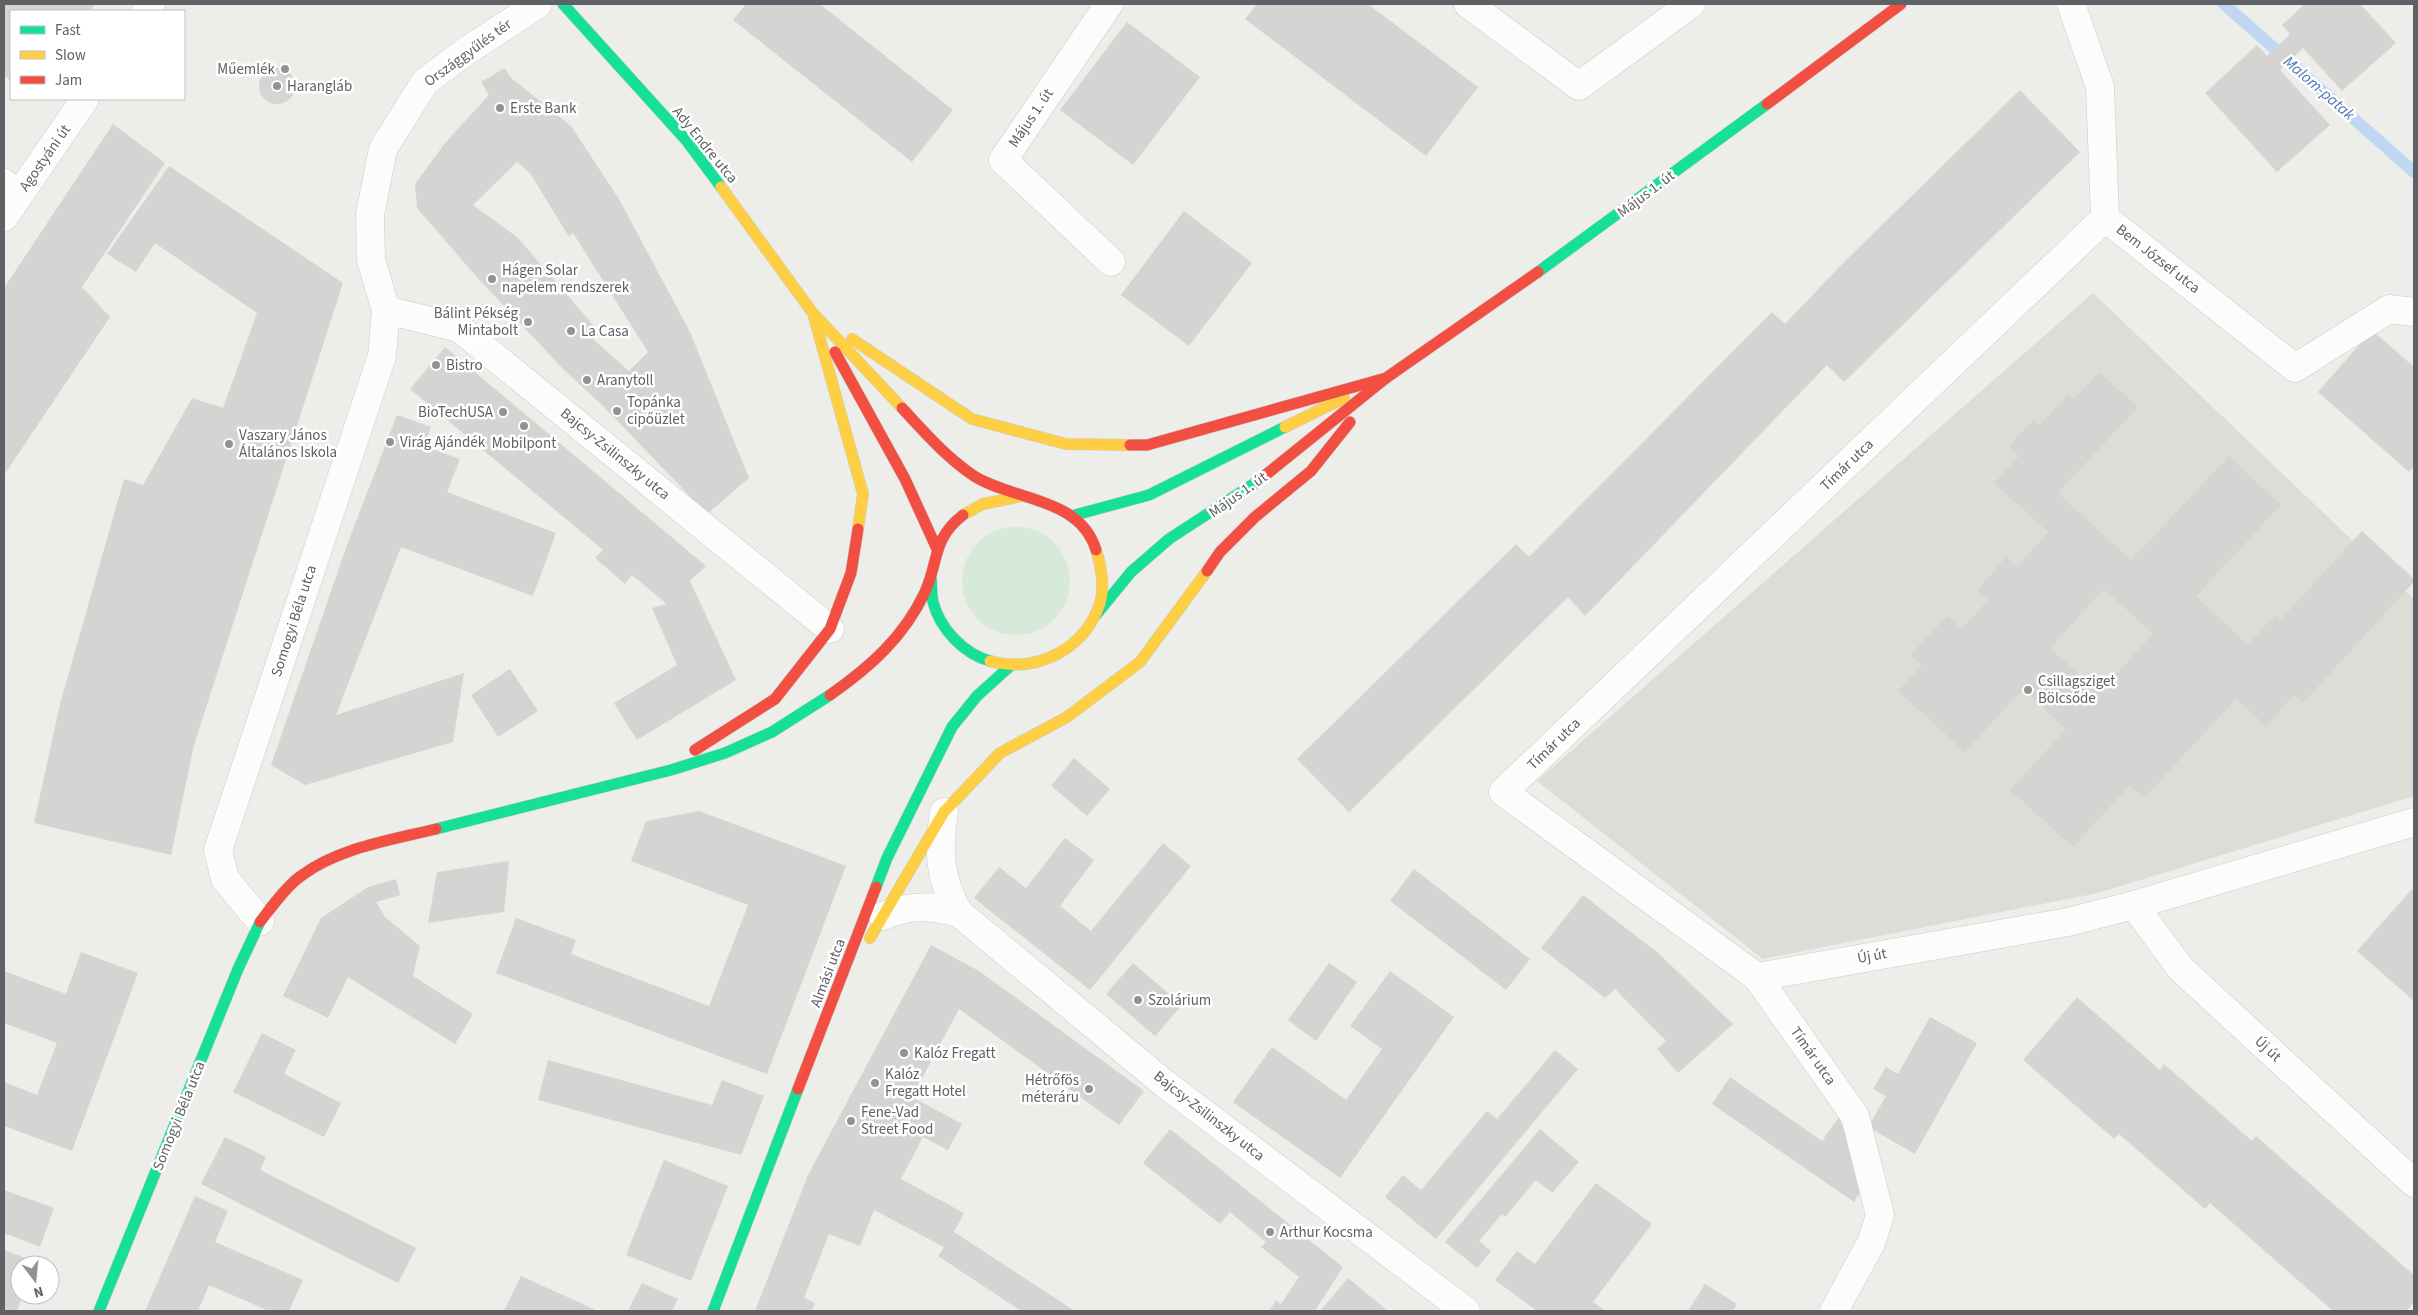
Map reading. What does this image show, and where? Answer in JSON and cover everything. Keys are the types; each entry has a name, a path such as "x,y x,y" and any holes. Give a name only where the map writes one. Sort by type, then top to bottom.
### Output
{"main road":[{"name":"Ady Endre utca","path":"563,4 695,151 813,314"},
{"name":"Május 1. út","path":"1095,616 1131,572 1169,539 1202,519 1276,468 1386,378 1578,245 1901,4"},
{"path":"813,314 972,419 1066,444 1147,444 1386,378"},
{"path":"813,314 945,453 972,474 989,485 1053,504 1075,515 1093,543 1101,567 1102,592 1095,616 1081,638 1060,655 1035,665 1009,667 983,660 961,647 944,627 933,604 931,578"},
{"path":"813,314 905,479 937,549"},
{"path":"648,776 710,742 775,699 830,629 852,573 862,494 813,314"},
{"path":"833,1002 944,812 974,778 1000,753 1067,717 1140,662 1195,590 1220,552 1255,517 1311,471 1386,378"},
{"name":"Május 1. út","path":"1075,515 1149,495 1386,378"},
{"path":"648,776 743,746 803,713 866,669 897,638 908,624 931,578 937,549 958,518 977,505 999,498 1022,496"},
{"name":"Almási utca","path":"713,1311 887,858 952,728 976,696 1009,667"},
{"name":"Somogyi Béla utca","path":"99,1311 238,969 260,921 300,876 331,859 371,845 648,776"}],"street":[{"name":"Országgyűlés tér","path":"386,310 371,260 370,214 383,149 424,82 465,52 538,4"},
{"name":"Május 1. út","path":"1110,4 1003,160 1111,262"},
{"path":"1468,4 1579,86 1691,4"},
{"name":"Bem József utca","path":"2071,4 2100,87 2105,218 2295,368 2402,310"},
{"name":"Agostyáni út","path":"4,217 13,184 85,100"},
{"name":"Tímár utca","path":"1834,1311 1871,1242 1880,1215 1855,1116 1757,977 1503,792 2105,218"},
{"name":"Bajcsy-Zsilinszky utca","path":"386,310 459,328 830,629"},
{"name":"Somogyi Béla utca","path":"260,921 225,879 218,850 382,356 386,310"},
{"name":"Bajcsy-Zsilinszky utca","path":"944,812 939,844 942,867 948,896 959,913 1165,1084 1434,1302 1466,1311"},
{"name":"Új út","path":"1757,977 2068,922 2134,905 2414,822"},
{"name":"Új út","path":"2134,905 2181,969 2414,1183"},
{"name":"Bajcsy-Zsilinszky utca","path":"883,916 903,907 933,907 959,913"}],"shaded area":[{"name":"Csillagsziget Bölcsőde","path":"2093,293 2414,599 2414,796 2098,893 1763,959 1537,781"}],"green space":[{"path":"1016,527 1037,531 1054,543 1066,560 1070,581 1066,602 1054,619 1037,631 1016,635 995,631 978,619 966,602 962,581 966,560 978,543 995,531"}],"building":[{"path":"4,4 95,4 90,10 10,10 10,80 4,75"},
{"path":"746,4 820,4 953,110 912,162 733,20"},
{"path":"1257,4 1368,4 1478,87 1426,156 1245,19"},
{"path":"2305,4 2360,4 2396,43 2342,91 2303,48 2280,70 2330,125 2277,172 2205,93 2257,45 2267,56 2290,34 2282,25"},
{"path":"1127,22 1200,77 1133,165 1060,110"},
{"name":"Harangláb","path":"277,68 284,69 290,73 294,79 294,93 290,99 284,103 277,104 270,103 264,99 260,93 259,86 260,79 264,73 270,69"},
{"path":"505,68 510,77 571,126 619,199 690,332 749,478 707,514 600,403 564,370 475,275 417,208 415,184 445,143 489,95 481,82","holes":["517,162 530,173 569,237 573,233 648,352 629,371 593,339 601,334 517,237 473,205"]},
{"path":"2020,90 2080,152 1844,382 1827,365 1585,616 1568,597 1349,812 1297,759 1516,544 1529,557 1772,312 1785,324 1839,267"},
{"path":"113,124 165,163 82,287 110,317 4,475 4,288"},
{"name":"Vaszary János Általános Iskola","path":"169,166 343,283 194,745 171,855 34,823 60,704 124,479 143,485 192,398 223,408 257,313 155,243 136,272 107,254"},
{"path":"1184,211 1252,263 1189,346 1121,295"},
{"path":"2372,330 2414,367 2414,467 2409,472 2318,392"},
{"path":"445,347 706,566 690,581 736,680 637,740 614,703 677,665 652,608 667,604 632,575 625,584 595,558 603,550 410,389"},
{"path":"2099,372 2138,407 2058,493 2131,560 2229,456 2281,505 2196,596 2248,645 2275,615 2280,620 2362,531 2414,579 2414,582 2303,703 2294,696 2266,726 2236,699 2144,798 2130,785 2073,847 2010,790 2066,729 2023,689 1965,752 1898,691 1922,666 1910,655 1947,616 1962,629 1988,600 1977,590 2006,557 2017,567 2048,532 1994,483 2019,456 2009,446 2034,419 2040,425 2068,394 2074,399","holes":["2104,589 2153,634 2099,692 2050,648"]},
{"path":"397,415 431,427 424,446 460,459 447,492 556,533 533,596 401,547 336,715 464,673 453,742 305,785 271,765 347,545"},
{"path":"510,669 538,711 498,737 471,695"},
{"path":"1074,758 1110,789 1087,816 1051,786"},
{"path":"699,811 846,866 767,1074 496,973 516,918 576,940 571,954 709,1006 748,905 631,861 646,821"},
{"path":"1065,838 1094,860 1060,906 1091,931 1163,843 1191,866 1090,990 974,898 999,867 1026,888"},
{"path":"509,861 504,912 428,923 437,872"},
{"path":"1414,869 1530,959 1506,990 1390,901"},
{"path":"396,879 400,895 376,902 385,917 420,946 413,976 473,1014 455,1044 348,977 328,1018 283,996 321,918 368,887"},
{"path":"2412,889 2414,891 2414,1001 2357,951"},
{"path":"1583,895 1658,953 1733,1024 1678,1073 1657,1049 1666,1041 1615,989 1605,998 1541,948"},
{"path":"931,945 979,971 1144,1091 1119,1125 959,1009 912,1097 962,1124 948,1150 923,1137 901,1179 964,1213 954,1232 1075,1311 1021,1311 938,1256 944,1247 874,1210 860,1246 829,1234 804,1298 815,1303 812,1311 755,1311 808,1175"},
{"path":"81,952 138,973 72,1151 4,1126 4,1082 37,1095 57,1043 4,1023 4,971 66,994"},
{"path":"1133,963 1182,1005 1155,1036 1106,994"},
{"path":"1329,963 1357,982 1316,1041 1288,1020"},
{"path":"1390,971 1454,1017 1340,1178 1233,1102 1272,1047 1346,1100 1382,1049 1350,1026"},
{"path":"2077,997 2160,1070 2164,1064 2252,1141 2256,1136 2414,1275 2414,1302 2406,1311 2333,1311 2210,1203 2205,1209 2119,1134 2114,1139 2023,1060"},
{"path":"1930,1017 1977,1043 1915,1154 1868,1127 1886,1096 1873,1089 1886,1067 1898,1074"},
{"path":"262,1033 296,1050 284,1074 341,1103 324,1137 233,1092"},
{"path":"1555,1050 1578,1069 1436,1239 1385,1197 1403,1175 1421,1190 1487,1111 1497,1119"},
{"path":"548,1060 712,1105 722,1080 764,1096 741,1155 538,1100"},
{"path":"1730,1077 1822,1141 1839,1117 1865,1185 1854,1202 1712,1104"},
{"path":"1170,1129 1343,1267 1315,1311 1269,1311 1276,1300 1281,1304 1299,1277 1261,1247 1266,1242 1230,1212 1220,1224 1143,1163"},
{"path":"1540,1129 1579,1162 1552,1193 1536,1180 1505,1217 1502,1214 1479,1241 1491,1251 1477,1268 1445,1242"},
{"path":"225,1137 266,1157 260,1170 416,1248 398,1283 201,1184"},
{"path":"664,1160 728,1186 691,1281 626,1255"},
{"path":"1596,1183 1652,1224 1593,1302 1606,1311 1537,1311 1495,1280 1517,1251 1535,1264"},
{"path":"4,1190 54,1208 40,1247 4,1233"},
{"path":"195,1196 228,1211 215,1242 303,1280 289,1311 269,1311 209,1285 198,1311 145,1311"},
{"path":"4,1250 17,1255 10,1255 10,1305 19,1305 17,1311 4,1311"},
{"path":"521,1276 598,1311 504,1311"},
{"path":"1348,1278 1388,1311 1320,1311"},
{"path":"642,1283 678,1299 672,1311 628,1311"},
{"path":"1705,1284 1737,1304 1733,1311 1688,1311"}],"waterway":[{"name":"Malom-patak","path":"2224,4 2414,172"}],"traffic: fast":[{"path":"563,4 686,140 721,187"},
{"path":"1538,272 1767,104"},
{"path":"1075,515 1149,495 1285,427"},
{"path":"1095,616 1131,572 1169,539 1258,481"},
{"path":"931,578 932,596 936,612 947,631 971,653 990,661"},
{"path":"876,887 887,858 952,727 977,696 1009,667"},
{"path":"436,829 671,770 725,753 772,732 830,695"},
{"path":"99,1311 238,969 260,922"},
{"path":"713,1311 798,1089"}],"traffic: slow":[{"path":"721,187 812,312 902,408"},
{"path":"814,317 863,494 858,529"},
{"path":"852,339 972,419 1066,444 1130,445"},
{"path":"1285,427 1344,398"},
{"path":"963,515 983,504 1022,496"},
{"path":"990,661 1025,664 1042,660 1057,654 1071,645 1083,633 1093,619 1101,597 1102,576 1096,550"},
{"path":"944,812 1000,753 1067,717 1140,662 1207,571"},
{"path":"870,938 944,812"}],"traffic: jam":[{"path":"1767,104 1901,4"},
{"path":"1258,481 1386,378 1538,272"},
{"path":"835,352 905,479 937,549"},
{"path":"1130,445 1147,445 1386,378"},
{"path":"902,408 927,435 964,469 990,484 1044,502 1061,510 1076,520 1088,533 1096,550"},
{"path":"1207,571 1220,552 1255,517 1311,471 1350,422"},
{"path":"830,695 885,650 907,623 925,592 941,542 953,524 963,515"},
{"path":"695,750 775,699 830,629 851,573 858,529"},
{"path":"260,922 290,885 316,866 331,858 383,841 436,829"},
{"path":"798,1089 876,887"}],"place":[{"name":"Műemlék","path":"285,69"},
{"name":"Harangláb","path":"277,86"},
{"name":"Erste Bank","path":"500,108"},
{"name":"Hágen Solar napelem rendszerek","path":"492,279"},
{"name":"Bálint Pékség Mintabolt","path":"528,322"},
{"name":"La Casa","path":"571,331"},
{"name":"Bistro","path":"436,365"},
{"name":"Aranytoll","path":"587,380"},
{"name":"Topánka cipőüzlet","path":"617,411"},
{"name":"BioTechUSA","path":"503,412"},
{"name":"Mobilpont","path":"524,426"},
{"name":"Virág Ajándék","path":"390,442"},
{"name":"Vaszary János Általános Iskola","path":"229,444"},
{"name":"Csillagsziget Bölcsőde","path":"2028,690"},
{"name":"Szolárium","path":"1138,1000"},
{"name":"Kalóz Fregatt","path":"904,1053"},
{"name":"Kalóz Fregatt Hotel","path":"875,1083"},
{"name":"Hétrőfös méteráru","path":"1089,1089"},
{"name":"Fene-Vad Street Food","path":"851,1121"},
{"name":"Arthur Kocsma","path":"1270,1232"}]}
